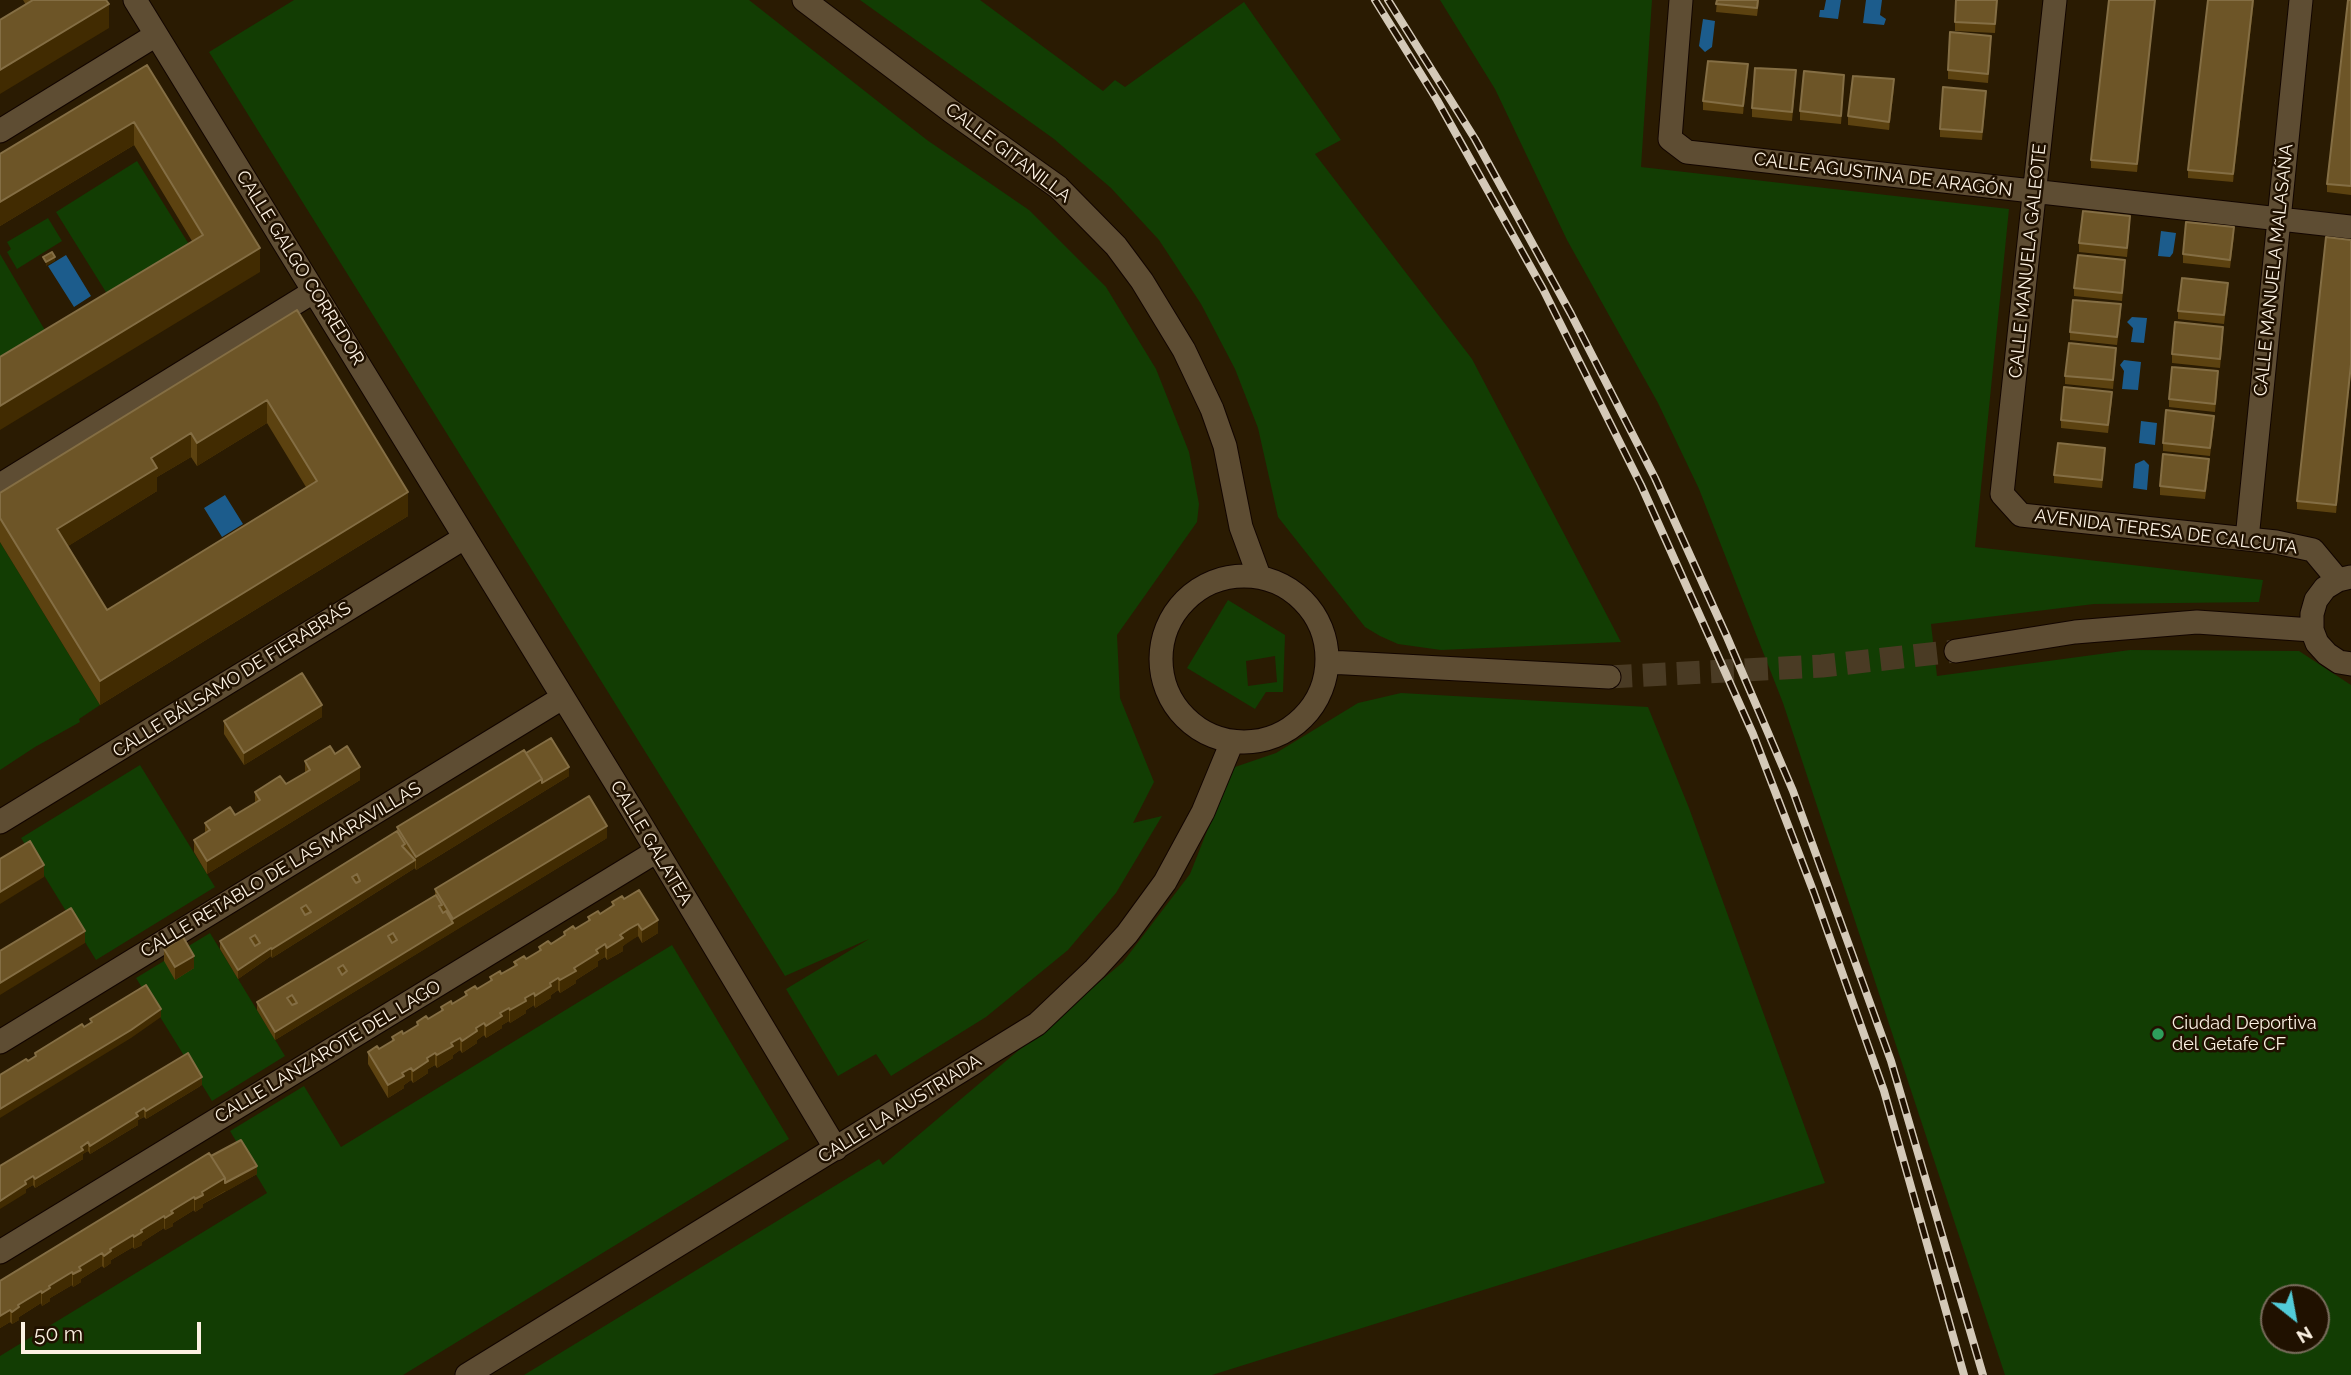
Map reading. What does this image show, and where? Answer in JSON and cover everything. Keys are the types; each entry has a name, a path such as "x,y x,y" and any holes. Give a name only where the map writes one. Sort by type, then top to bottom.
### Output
{"street":[{"name":"CALLE GALGO CORREDOR","path":"135,0 464,538"},
{"name":"CALLE GITANILLA","path":"804,0 951,111 1058,187 1116,246 1142,281 1184,351 1212,409 1225,446 1241,527 1259,576"},
{"name":"CALLE AGUSTINA DE ARAGÓN","path":"1681,0 1670,139 1687,152 2351,228"},
{"name":"CALLE MANUELA GALEOTE","path":"2021,515 2002,494 2056,0"},
{"name":"CALLE MANUELA MALASAÑA","path":"2247,539 2301,0"},
{"path":"0,131 156,35"},
{"path":"0,485 313,292"},
{"name":"AVENIDA TERESA DE CALCUTA","path":"2021,515 2247,539 2313,550 2345,578"},
{"name":"CALLE GALATEA","path":"464,538 836,1149"},
{"name":"CALLE BÁLSAMO DE FIERABRÁS","path":"0,822 464,538"},
{"path":"1230,576 1259,576 1291,589 1312,609 1326,640 1328,662 1318,696 1301,720 1288,730 1261,741 1232,742 1194,726 1173,704 1161,677 1162,641 1172,614 1184,600 1208,583 1230,576"},
{"path":"2345,578 2325,588 2316,600 2312,614 2312,630 2317,643 2327,654 2339,662 2351,664"},
{"path":"1956,651 2075,632 2197,622 2312,630"},
{"path":"1328,662 1609,677"},
{"name":"CALLE RETABLO DE LAS MARAVILLAS","path":"0,1042 562,698"},
{"name":"CALLE LA AUSTRIADA","path":"467,1375 1037,1024 1096,969 1127,934 1165,883 1203,812 1232,742"},
{"name":"CALLE LANZAROTE DEL LAGO","path":"0,1252 657,851"}],"green space":[{"path":"294,0 749,0 927,140 1029,210 1106,287 1156,369 1189,452 1199,504 1197,522 1117,635 1120,698 1154,782 1133,823 1162,816 1116,893 1068,950 986,1017 891,1076 876,1054 838,1076 786,989 869,939 785,976 209,52"},
{"path":"860,0 980,0 1103,91 1115,80 1125,87 1244,2 1341,140 1315,154 1472,359 1621,642 1441,650 1398,644 1365,627 1278,517 1258,428 1235,369 1201,304 1159,240 1111,188 1054,139"},
{"path":"1440,0 1652,0 1641,167 2009,209 1975,547 2263,580 2259,602 2094,604 1931,624 1937,676 2130,650 2299,651 2351,685 2351,1375 2005,1375 1783,703 1699,489 1658,403 1567,240 1495,89"},
{"path":"137,161 195,254 114,305 56,212"},
{"path":"48,218 62,241 17,269 7,252 11,249 7,242"},
{"path":"0,254 49,337 0,367"},
{"path":"0,542 100,705 79,719 80,722 0,770"},
{"path":"1228,600 1285,635 1283,692 1266,692 1255,709 1187,668","holes":["1275,656 1277,682 1248,686 1246,661"]},
{"path":"1401,693 1648,707 1689,808 1825,1183 1212,1375 524,1375 879,1159 883,1165 1123,962 1190,874 1232,768 1276,753 1358,703"},
{"path":"140,765 215,887 96,960 21,838"},
{"path":"210,933 285,1056 212,1101 136,978"},
{"path":"672,945 789,1139 403,1375 0,1375 0,1356 267,1193 230,1131 304,1086 341,1147"}],"water":[{"path":"1826,0 1841,0 1838,19 1819,17"},
{"path":"1866,0 1882,0 1880,15 1886,19 1884,25 1863,23"},
{"path":"1703,19 1715,21 1712,47 1705,52 1699,46"},
{"path":"2161,231 2176,233 2170,257 2158,256"},
{"path":"66,255 91,296 74,307 48,266"},
{"path":"2132,317 2147,318 2144,343 2131,342 2133,328 2127,322"},
{"path":"2124,360 2141,362 2138,390 2122,389 2124,371 2120,365"},
{"path":"2141,421 2157,423 2155,445 2139,443"},
{"path":"2144,460 2149,465 2147,490 2133,488 2135,464"},
{"path":"225,495 243,524 222,537 204,508"}],"building":[{"path":"33,0 106,0 109,4 0,70 0,20"},
{"path":"1717,0 1758,0 1757,8 1716,4"},
{"path":"1956,0 1997,0 1995,24 1955,22"},
{"path":"2109,0 2155,0 2137,164 2091,160"},
{"path":"2208,0 2253,0 2233,174 2188,170"},
{"path":"2348,0 2351,0 2351,186 2327,184"},
{"path":"1950,32 1991,36 1988,74 1948,70"},
{"path":"1708,61 1748,64 1743,106 1703,101"},
{"path":"147,65 260,248 0,406 0,357 203,235 134,122 0,202 0,154"},
{"path":"1755,68 1796,70 1792,112 1752,108"},
{"path":"1804,71 1844,75 1841,116 1800,111"},
{"path":"1853,76 1894,79 1889,122 1848,116"},
{"path":"1943,87 1986,91 1982,132 1940,129"},
{"path":"2083,211 2130,216 2127,248 2079,243"},
{"path":"2186,222 2234,227 2230,260 2183,254"},
{"path":"2326,237 2351,240 2351,364 2336,505 2297,501"},
{"path":"52,252 55,257 46,262 43,257"},
{"path":"2078,255 2125,260 2122,293 2074,288"},
{"path":"2182,278 2228,283 2224,315 2178,311"},
{"path":"2073,300 2121,304 2117,337 2070,332"},
{"path":"297,310 408,492 100,681 0,518 0,493","holes":["267,400 317,481 107,610 57,529 157,468 151,458 191,433 197,443"]},
{"path":"2175,322 2223,327 2220,359 2172,354"},
{"path":"2069,343 2116,348 2113,380 2065,376"},
{"path":"2172,367 2218,371 2215,404 2169,399"},
{"path":"2064,387 2112,392 2108,425 2061,420"},
{"path":"2166,410 2214,416 2210,448 2163,443"},
{"path":"2058,443 2105,448 2102,480 2054,475"},
{"path":"2163,454 2209,459 2205,491 2160,486"},
{"path":"302,673 322,705 244,753 224,721"},
{"path":"551,738 569,767 542,783 526,753"},
{"path":"330,746 335,754 347,746 360,767 207,861 194,840 210,830 205,823 230,807 235,815 260,800 255,792 280,776 286,784 310,770 305,761"},
{"path":"524,750 542,779 416,857 397,827"},
{"path":"589,796 607,826 453,919 435,889"},
{"path":"397,831 405,844 402,846 415,860 238,970 220,941","holes":["357,874 360,881 356,883 352,877","306,905 311,912 305,915 301,908","255,935 260,943 255,946 250,938"]},
{"path":"30,841 44,865 0,892 0,859"},
{"path":"639,890 658,920 642,930 638,924 629,929 620,935 623,938 607,948 605,944 596,950 598,953 574,968 576,971 560,980 558,978 535,996 534,993 525,998 526,1001 500,1013 502,1016 486,1026 484,1023 462,1041 460,1038 451,1043 453,1046 437,1055 435,1053 427,1058 428,1061 413,1071 411,1068 402,1073 404,1076 388,1085 368,1052 394,1040 392,1037 418,1025 417,1022 426,1016 428,1019 443,1010 441,1007 467,995 465,992 475,986 477,989 492,980 490,977 500,971 501,974 517,965 514,962 524,956 526,959 541,950 539,947 548,941 551,944 573,926 575,929 590,920 588,917 598,911 600,914 614,905 612,902 622,896 624,899"},
{"path":"436,895 443,913 446,911 453,923 275,1032 257,1002","holes":["393,933 397,940 392,943 388,936","343,965 347,971 342,975 338,968","292,995 297,1003 292,1005 287,998"]},
{"path":"71,908 85,931 0,983 0,951"},
{"path":"183,937 194,956 175,967 164,949"},
{"path":"146,985 161,1009 0,1109 0,1075 26,1059 28,1061 36,1056 35,1053 82,1024 84,1027 92,1022 90,1019"},
{"path":"188,1053 202,1077 146,1111 144,1108 136,1113 138,1116 90,1146 88,1142 81,1147 83,1150 35,1179 33,1176 25,1181 26,1184 0,1201 0,1166"},
{"path":"241,1140 257,1166 225,1183 225,1178 211,1156"},
{"path":"209,1153 225,1178 202,1192 203,1195 195,1199 194,1197 171,1211 173,1213 165,1218 164,1216 134,1237 133,1235 110,1249 104,1256 102,1253 79,1267 81,1270 73,1274 72,1272 42,1293 41,1291 18,1305 12,1312 10,1310 0,1316 0,1281"}],"tunnel":[{"path":"1609,677 1822,666 1956,651"}],"railway":[{"path":"1375,0 1437,100 1543,289 1641,485 1753,734 1814,893 1884,1091 1964,1375"},
{"path":"1388,0 1475,139 1571,314 1655,478 1727,637 1793,791 1891,1061 1983,1375"}],"place":[{"name":"Ciudad Deportiva del Getafe CF","path":"2158,1034"}]}
